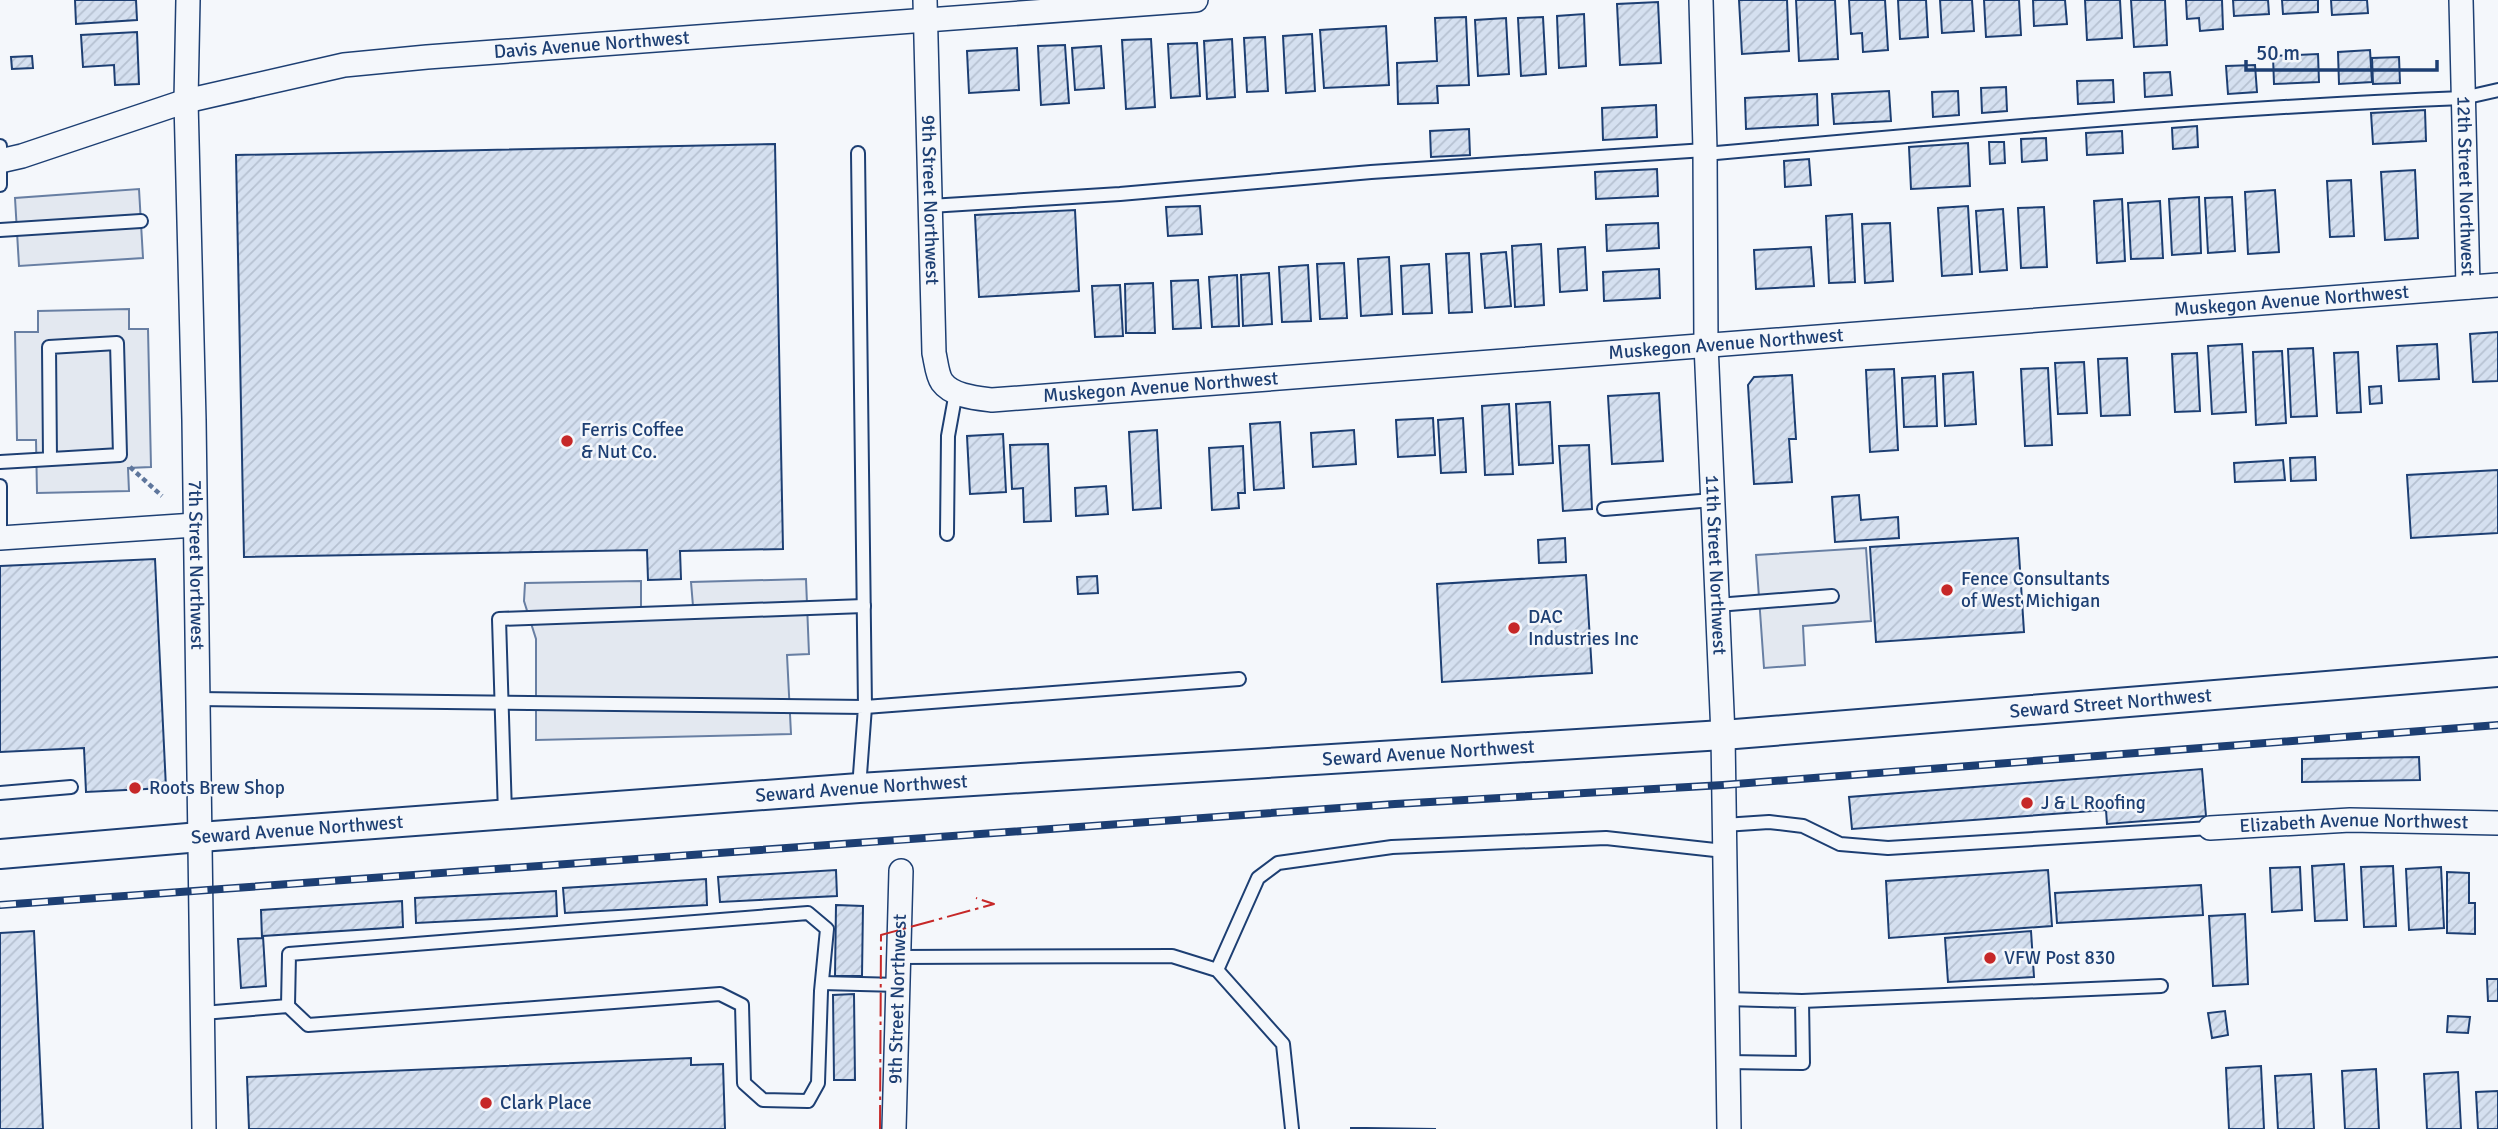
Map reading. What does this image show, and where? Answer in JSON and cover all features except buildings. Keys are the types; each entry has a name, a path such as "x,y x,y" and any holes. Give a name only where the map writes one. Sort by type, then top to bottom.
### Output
{"street":[{"name":"7th Street Northwest","path":"188,0 186,101 204,1129"},
{"name":"Davis Avenue Northwest","path":"0,161 186,101 344,65 925,10 1196,0"},
{"name":"11th Street Northwest","path":"1701,0 1706,344 1723,735 1729,1129"},
{"name":"12th Street Northwest","path":"2461,0 2468,287"},
{"name":"9th Street Northwest","path":"925,10 934,353 942,382 956,392"},
{"name":"Muskegon Avenue Northwest","path":"956,392 992,400 2498,285"},
{"path":"0,538 195,525"},
{"name":"Seward Street Northwest","path":"1723,735 2498,672"},
{"name":"Seward Avenue Northwest","path":"0,854 200,836 859,789 1723,735"},
{"name":"Elizabeth Avenue Northwest","path":"2210,828 2350,820 2498,823"},
{"name":"9th Street Northwest","path":"894,1129 901,871"}],"lane":[{"path":"930,206 1120,194 1371,172 1705,152 2245,110 2463,98 2498,90"},
{"path":"0,146 0,185"},
{"path":"858,153 865,707 859,789"},
{"path":"0,230 141,221"},
{"path":"0,462 120,455 117,343 49,347 50,459"},
{"path":"947,534 948,436 956,392"},
{"path":"0,486 0,538"},
{"path":"1604,509 1713,500"},
{"path":"1717,605 1832,596"},
{"path":"505,814 499,619 864,606"},
{"path":"198,699 865,707 1239,679"},
{"path":"0,793 71,787"},
{"path":"1724,825 1769,822 1803,826 1840,844 1888,848 2210,828"},
{"path":"1217,970 1258,878 1279,863 1392,847 1606,838 1724,850"},
{"path":"808,913 827,929 818,1083 807,1101 763,1100 744,1083 742,1005 720,994 308,1025 288,1006 289,954 808,913"},
{"path":"899,957 1172,956 1217,970 1283,1044 1292,1129"},
{"path":"822,983 899,985"},
{"path":"1726,999 1802,1001 2161,986"},
{"path":"1728,1062 1803,1063 1802,1001"},
{"path":"203,1013 288,1006"}],"path":[{"path":"120,455 132,470 162,496"}],"shaded area":[{"path":"139,189 143,258 19,266 15,198"},
{"path":"129,309 129,329 148,329 151,467 128,468 129,491 37,493 36,440 17,440 15,332 38,332 38,311"},
{"path":"1866,548 1871,621 1803,626 1805,665 1764,668 1756,555"},
{"path":"806,579 809,654 787,655 791,734 536,740 536,639 524,601 525,583 641,581 641,608 693,606 691,582"}],"railway":[{"path":"0,905 1395,804 1723,785 2498,725"}],"power":[{"path":"880,1129 881,935 994,904 976,898"}],"place":[{"name":"Ferris Coffee & Nut Co.","path":"567,441"},
{"name":"Fence Consultants of West Michigan","path":"1947,590"},
{"name":"DAC Industries Inc","path":"1514,628"},
{"name":"Roots Brew Shop","path":"135,788"},
{"name":"J & L Roofing","path":"2027,803"},
{"name":"VFW Post 830","path":"1990,958"},
{"name":"Clark Place","path":"486,1103"}]}
